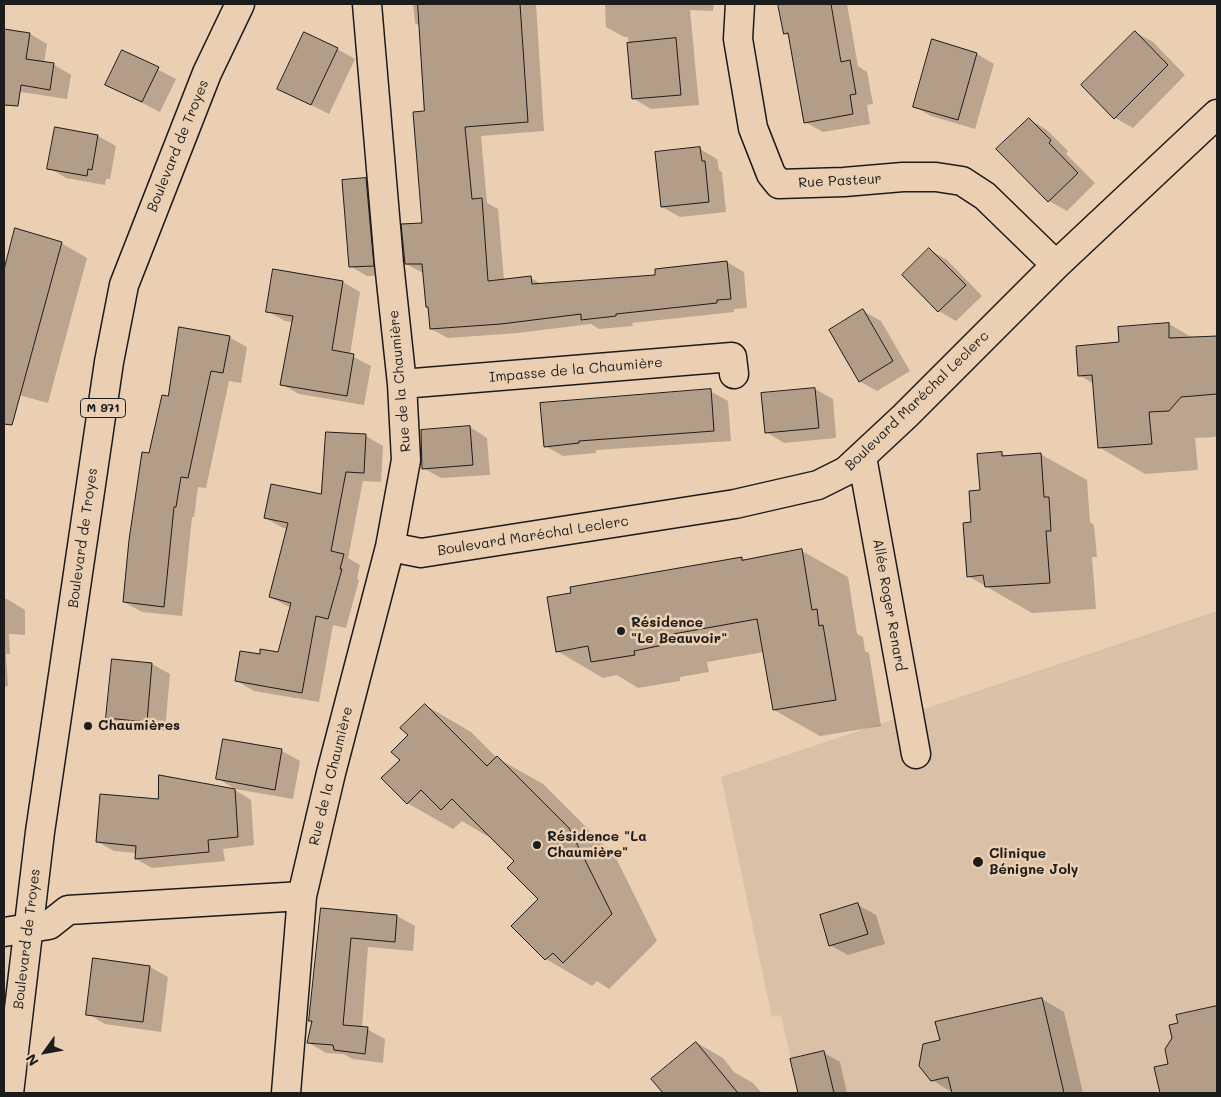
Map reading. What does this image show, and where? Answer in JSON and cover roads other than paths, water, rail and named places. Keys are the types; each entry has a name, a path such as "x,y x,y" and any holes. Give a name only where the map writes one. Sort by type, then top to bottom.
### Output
{"street":[{"name":"Boulevard de Troyes","path":"9,1093 16,930 41,822 108,372 124,286 207,73 240,4"},
{"name":"Rue de la Chaumière","path":"286,1093 302,896 390,547 406,460 402,384 389,262 367,4"},
{"name":"Rue Pasteur","path":"740,4 738,39 753,128 771,174 779,184 844,182 903,177 936,177 962,181 985,196 1056,266"},
{"name":"Boulevard Maréchal Leclerc","path":"390,547 421,554 735,504 818,485 846,471 1056,266 1217,114"},
{"name":"Impasse de la Chaumière","path":"402,384 732,357 734,374"},
{"name":"Allée Roger Renard","path":"862,457 916,754"},
{"path":"16,930 49,924 68,910 302,896"}],"place":[{"name":"Résidence \"Le Beauvoir\"","path":"621,631"},
{"name":"Chaumières","path":"88,726"},
{"name":"Résidence \"La Chaumière\"","path":"537,845"},
{"name":"Clinique Bénigne Joly","path":"978,862"}]}
